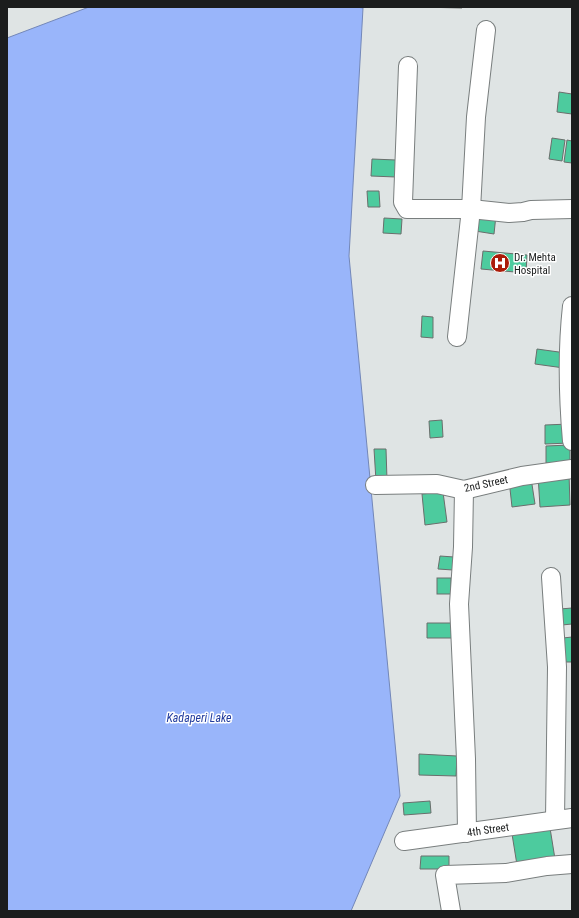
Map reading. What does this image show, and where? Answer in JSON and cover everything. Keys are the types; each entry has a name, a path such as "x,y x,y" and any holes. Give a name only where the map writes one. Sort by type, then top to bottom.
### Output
{"street":[{"path":"457,337 471,209 476,117 486,30"},
{"path":"408,66 403,202 407,209 471,209 509,213 532,210 572,209"},
{"path":"572,306 569,335 568,394 572,441"},
{"name":"2nd Street","path":"376,485 437,484 464,490 522,476 572,469"},
{"path":"464,490 459,604 466,759 467,833"},
{"path":"550,577 557,668 564,819"},
{"name":"4th Street","path":"404,841 564,819"},
{"path":"451,911 445,875 506,873 547,866 572,864"}],"water":[{"name":"Kadaperi Lake","path":"89,7 363,8 349,256 400,796 351,911 7,911 7,38"}],"building":[{"path":"420,7 462,7 462,8"},
{"path":"559,92 572,94 572,114 557,112"},
{"path":"552,138 565,140 562,161 549,159"},
{"path":"567,140 572,141 572,163 564,162"},
{"path":"372,159 396,160 396,177 371,176"},
{"path":"367,191 379,191 380,207 368,207"},
{"path":"477,213 496,215 494,234 475,231"},
{"path":"384,218 402,219 401,234 383,233"},
{"path":"483,251 527,255 526,273 481,269"},
{"path":"422,316 433,317 433,338 421,337"},
{"path":"537,349 566,353 564,368 535,364"},
{"path":"442,420 443,437 430,438 429,421"},
{"path":"569,424 570,443 545,444 545,425"},
{"path":"570,445 570,463 546,463 546,446"},
{"path":"374,449 386,449 387,480 376,481"},
{"path":"569,474 570,505 540,507 538,475"},
{"path":"531,478 535,504 512,507 509,480"},
{"path":"443,492 447,522 425,525 422,494"},
{"path":"440,556 454,557 453,570 438,569"},
{"path":"437,578 451,578 451,594 437,594"},
{"path":"572,608 572,624 562,625 560,609"},
{"path":"427,623 451,623 452,638 427,638"},
{"path":"572,637 572,662 566,662 563,638"},
{"path":"419,754 457,756 456,776 419,775"},
{"path":"430,801 431,813 404,815 403,803"},
{"path":"550,828 555,859 517,865 512,834"},
{"path":"421,856 449,856 449,869 420,869"}],"place":[{"name":"Dr. Mehta Hospital","path":"500,263"}]}
